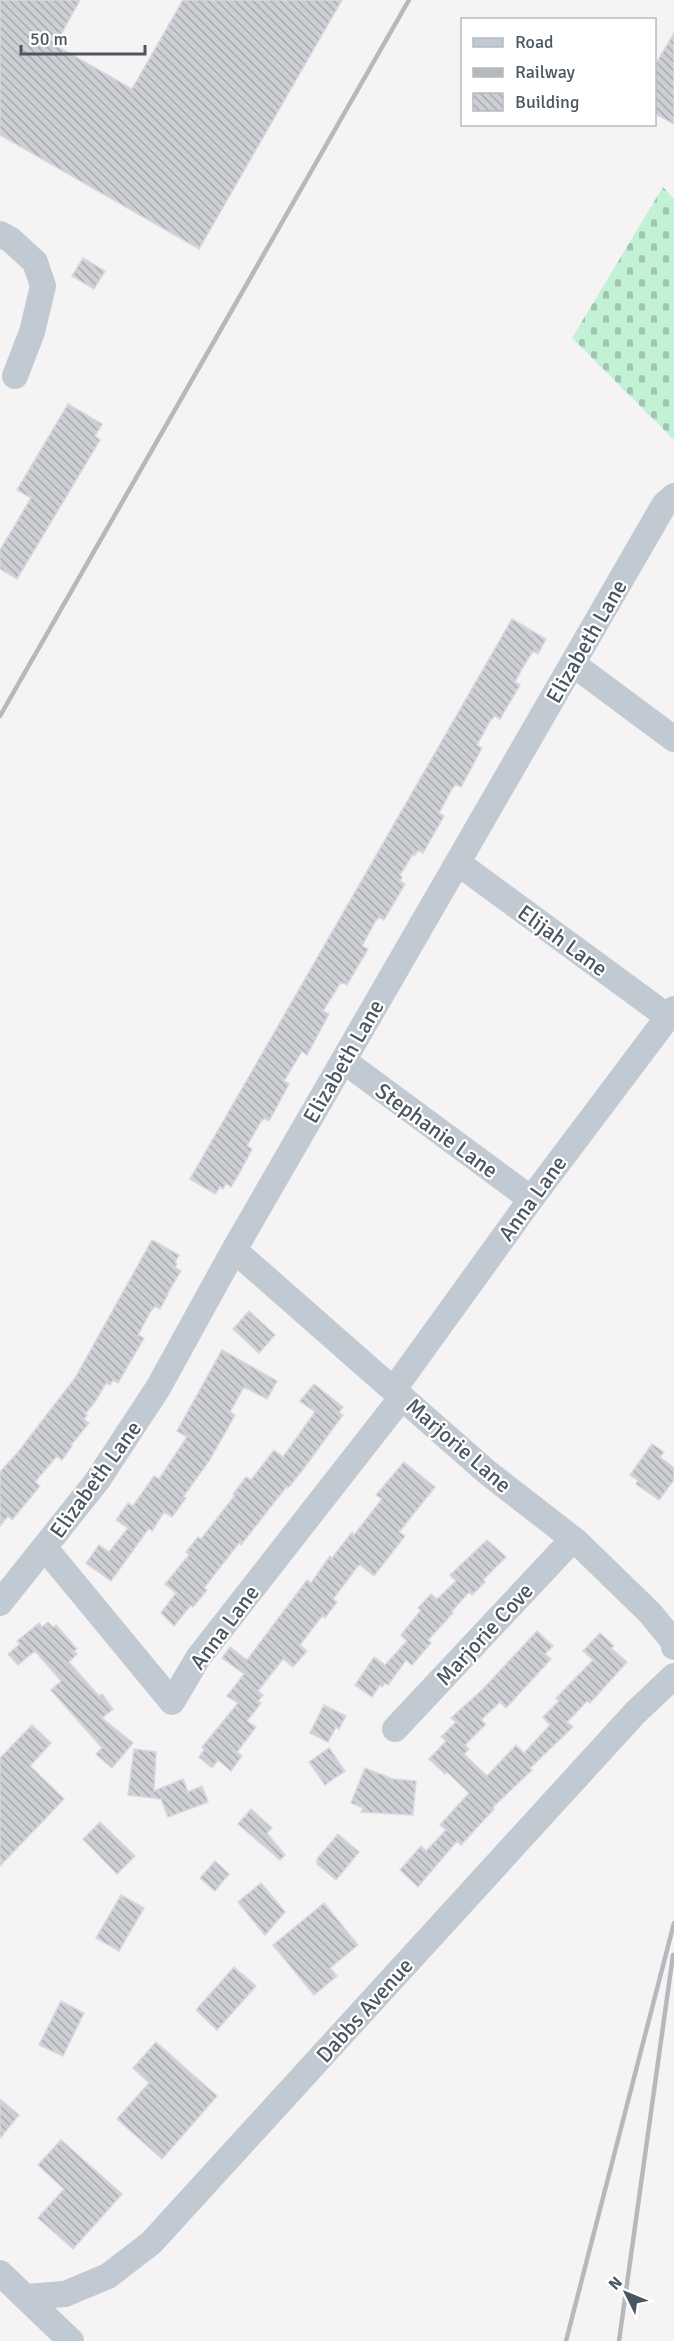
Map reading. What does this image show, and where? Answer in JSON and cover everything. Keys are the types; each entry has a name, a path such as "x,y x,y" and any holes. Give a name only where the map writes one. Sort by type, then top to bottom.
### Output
{"street":[{"path":"0,234 11,240 34,262 43,286 32,332 15,376"},
{"name":"Elizabeth Lane","path":"0,1603 97,1481 158,1388 234,1250 669,501"},
{"path":"573,664 674,739"},
{"name":"Elijah Lane","path":"458,863 671,1013"},
{"name":"Anna Lane","path":"45,1548 172,1702 198,1658 398,1393 531,1199 671,1013"},
{"name":"Stephanie Lane","path":"344,1061 531,1199"},
{"name":"Marjorie Lane","path":"234,1250 488,1473 573,1539 650,1613 673,1641 674,1647"},
{"name":"Marjorie Cove","path":"395,1729 573,1539"},
{"name":"Dabbs Avenue","path":"25,2297 65,2294 108,2276 151,2243 635,1713 674,1676"},
{"path":"0,2273 71,2341"}],"green space":[{"path":"663,187 674,199 674,440 572,338"}],"building":[{"path":"0,0 80,0 55,45 132,89 183,0 342,0 199,249 0,135"},
{"path":"674,33 674,124 656,114 656,64"},
{"path":"83,258 105,271 94,289 72,276"},
{"path":"68,404 102,424 95,436 100,440 17,579 0,569 0,550 31,498 17,490"},
{"path":"512,619 546,639 538,654 533,651 523,667 515,682 520,685 500,719 495,716 490,721 477,745 482,748 461,787 456,784 452,789 439,813 444,816 423,853 418,850 415,855 413,854 400,875 402,877 400,881 405,884 384,920 379,917 375,922 362,946 368,949 347,985 341,982 323,1011 329,1014 307,1055 302,1051 284,1081 289,1084 269,1121 264,1118 247,1146 252,1149 240,1172 231,1187 226,1183 223,1189 220,1187 215,1194 190,1179"},
{"path":"152,1240 179,1255 175,1267 181,1271 160,1309 155,1306 151,1311 138,1335 144,1338 118,1383 113,1380 110,1385 106,1383 85,1414 87,1415 84,1419 89,1423 62,1460 57,1456 35,1482 40,1486 12,1520 8,1516 0,1526 0,1472 75,1378"},
{"path":"249,1311 275,1335 259,1353 233,1329"},
{"path":"222,1350 277,1381 267,1399 244,1387 230,1412 235,1415 209,1461 183,1497 186,1498 172,1517 164,1512 152,1531 149,1528 111,1581 86,1563 99,1545 109,1552 128,1528 116,1520 128,1503 133,1506 154,1476 159,1479 187,1437 177,1431"},
{"path":"314,1384 343,1407 339,1412 343,1415 301,1472 288,1488 287,1486 241,1545 239,1543 204,1588 207,1590 174,1626 161,1613 176,1593 165,1584 189,1555 186,1552 198,1537 201,1539 246,1477 251,1480 274,1450 283,1457 315,1412 300,1401"},
{"path":"652,1444 664,1452 660,1457 674,1468 674,1480 659,1500 636,1484 638,1480 630,1475"},
{"path":"404,1462 435,1487 399,1532 405,1536 374,1576 360,1565 358,1566 333,1599 337,1602 325,1618 322,1616 300,1645 307,1651 293,1667 283,1659 258,1691 263,1695 258,1701 261,1703 247,1721 256,1727 237,1752 242,1756 231,1771 218,1760 212,1768 199,1757 204,1750 202,1747 238,1703 227,1696 244,1674 222,1658 230,1647 247,1660 307,1580 311,1583 330,1556 332,1558 352,1532 354,1535 382,1499 376,1495"},
{"path":"487,1540 506,1557 483,1580 485,1582 472,1595 469,1592 451,1612 453,1613 428,1640 431,1643 412,1665 406,1660 388,1685 385,1683 382,1687 380,1685 372,1697 355,1685 374,1657 385,1665 407,1641 401,1635 421,1610 418,1608 431,1594 437,1599 456,1581 450,1575"},
{"path":"48,1622 53,1627 56,1625 77,1649 74,1651 77,1654 69,1662 99,1696 102,1694 113,1709 102,1718 133,1743 112,1768 96,1754 102,1748 51,1690 61,1681 35,1651 18,1665 8,1654 20,1644 17,1641 39,1623 42,1627"},
{"path":"537,1631 553,1646 545,1654 551,1659 506,1708 500,1702 481,1720 486,1724 465,1745 469,1749 464,1754 487,1776 516,1745 524,1753 550,1725 543,1717 559,1701 556,1698 593,1660 583,1651 600,1633 614,1646 611,1648 627,1662 590,1703 587,1701 567,1722 573,1727 530,1768 532,1770 493,1807 494,1809 461,1845 457,1841 418,1887 400,1870 421,1846 426,1851 446,1830 440,1825 469,1793 429,1759 446,1741 441,1737 456,1722 451,1718 482,1690"},
{"path":"324,1705 346,1716 339,1729 336,1727 328,1742 310,1733"},
{"path":"32,1725 51,1743 30,1766 64,1799 0,1866 0,1758"},
{"path":"329,1748 345,1771 325,1785 309,1762"},
{"path":"134,1749 156,1752 154,1791 183,1779 188,1792 202,1786 208,1802 168,1817 161,1799 128,1795"},
{"path":"365,1768 393,1779 416,1781 413,1815 361,1812 363,1808 351,1803"},
{"path":"251,1809 272,1828 267,1833 285,1855 280,1860 238,1824"},
{"path":"100,1822 135,1856 117,1874 83,1839"},
{"path":"338,1834 359,1852 336,1880 317,1864 317,1859"},
{"path":"215,1861 229,1874 215,1891 200,1878"},
{"path":"261,1883 285,1912 265,1935 238,1902"},
{"path":"121,1895 144,1908 119,1951 96,1938"},
{"path":"324,1903 358,1945 330,1968 337,1976 314,1995 273,1945"},
{"path":"234,1967 256,1986 217,2030 196,2010"},
{"path":"61,2001 84,2013 63,2056 39,2045"},
{"path":"156,2042 217,2096 162,2159 117,2119 149,2083 133,2068"},
{"path":"0,2099 19,2115 0,2138"},
{"path":"61,2140 122,2194 73,2249 38,2218 64,2189 38,2165"}],"railway":[{"path":"0,716 409,0"},
{"path":"566,2341 674,1923"},
{"path":"619,2341 673,1955"}]}
